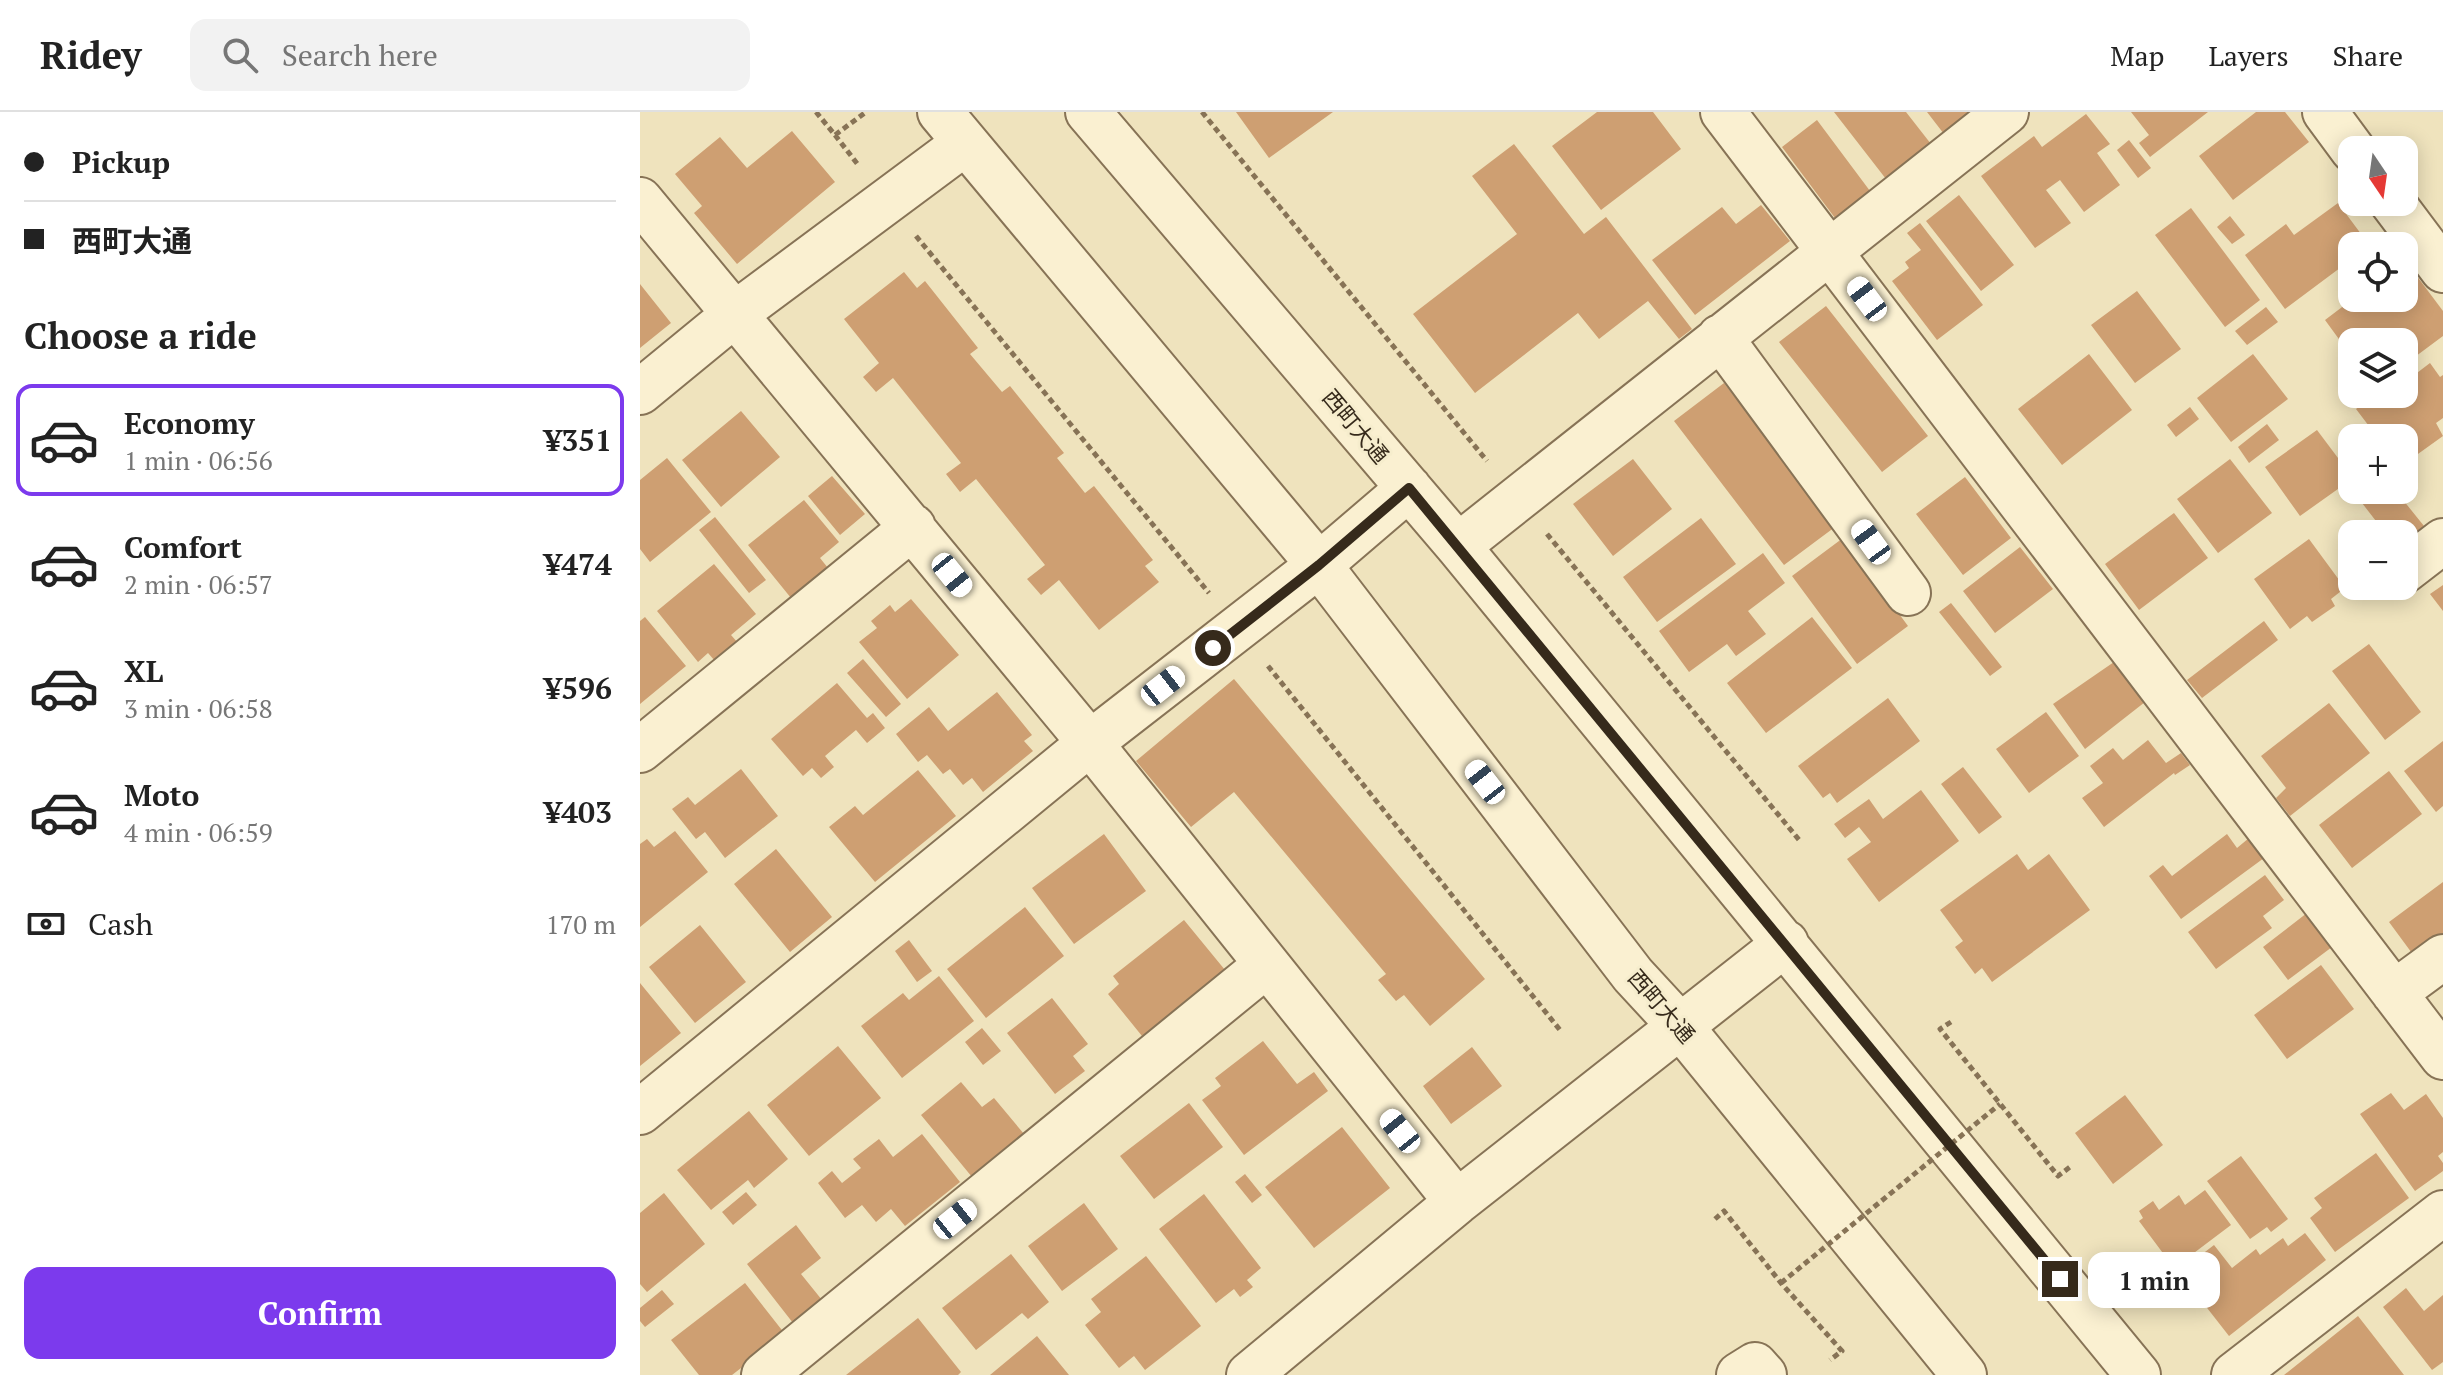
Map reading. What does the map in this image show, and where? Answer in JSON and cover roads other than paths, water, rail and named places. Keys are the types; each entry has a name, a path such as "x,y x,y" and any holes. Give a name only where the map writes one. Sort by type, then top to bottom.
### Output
{"street":[{"name":"西町大通","path":"1088,112 1458,546 2138,1375"},
{"path":"1723,112 2443,1057"},
{"path":"1458,546 2006,112"},
{"path":"2325,112 2343,136"},
{"name":"西町大通","path":"953,128 1319,565 1633,975 1681,1027 1964,1375"},
{"path":"640,392 735,314 887,201 953,128"},
{"path":"640,200 1090,743 1265,966 1457,1202"},
{"path":"2402,216 2443,270"},
{"path":"1720,337 1908,593"},
{"path":"640,1112 1090,743 1319,565 1409,488"},
{"path":"640,750 913,527"},
{"path":"2418,560 2443,541"},
{"path":"1249,1375 1457,1202 1786,943"},
{"path":"2394,993 2443,957"},
{"path":"764,1375 1265,966"},
{"path":"2234,1375 2443,1213"},
{"path":"1739,1375 1755,1365 1764,1375"}]}
